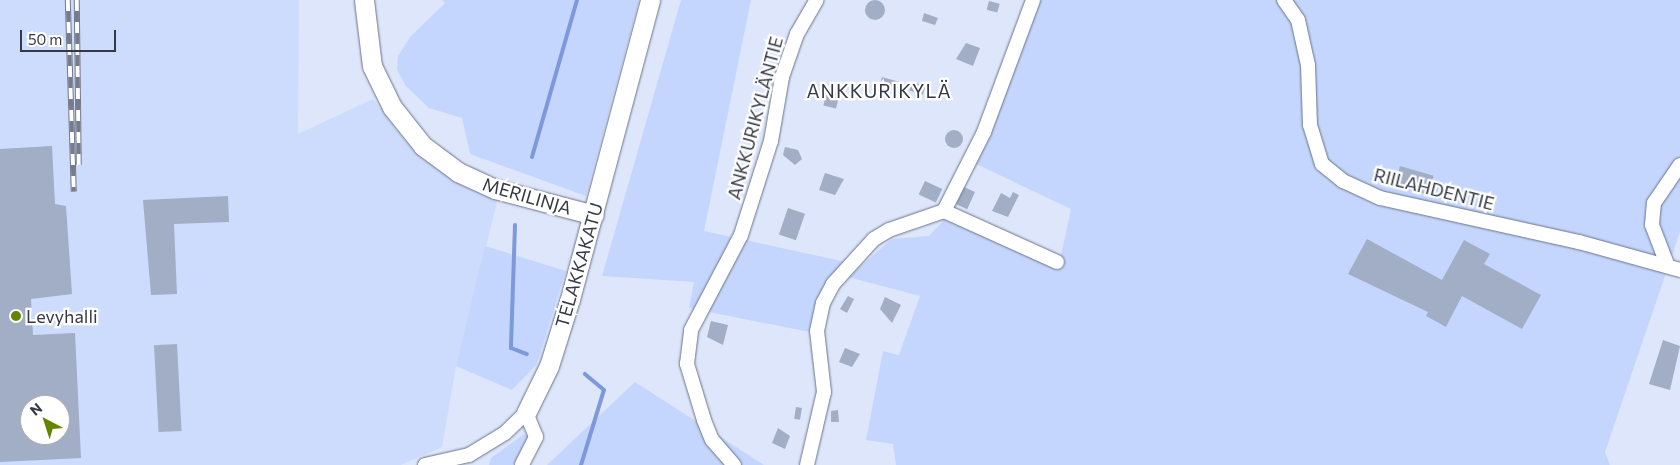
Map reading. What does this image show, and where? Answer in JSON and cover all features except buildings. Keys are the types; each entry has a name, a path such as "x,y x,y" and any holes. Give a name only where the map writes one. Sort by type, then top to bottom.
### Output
{"street":[{"name":"MERILINJA","path":"364,0 372,66 392,107 423,146 458,172 488,186 594,214"},
{"name":"TELAKKAKATU","path":"425,465 472,460 526,413 550,366 594,214 650,0"},
{"name":"ANKKURIKYLÄNTIE","path":"734,465 712,440 704,420 687,364 691,330 741,235 771,141 782,76 797,34 817,0"},
{"path":"944,211 984,132 1033,0"},
{"name":"RIILAHDENTIE","path":"1284,0 1298,20 1308,66 1310,125 1322,164 1343,181 1380,198 1674,267"},
{"path":"1674,267 1652,225 1654,203 1680,165"},
{"path":"807,465 824,392 817,319 833,284 889,230 944,211 1057,262"},
{"path":"522,465 536,437 526,413"}],"shaded area":[{"path":"0,0 299,0 298,134 373,99 408,144 436,166 498,198 456,366 442,447 401,465 0,465"},
{"path":"442,0 639,0 586,196 470,154 462,118 429,108 406,86 397,70 398,56 410,37 445,3"},
{"path":"681,0 751,0 704,231 846,262 810,332 689,308 694,282 602,276"},
{"path":"1038,0 1680,0 1680,232 1605,452 1610,465 896,465 893,444 866,440 883,351 899,355 920,296 848,277 892,239 929,236 945,219 1058,269 1071,209 972,162"},
{"path":"485,246 566,271 537,364 512,390 456,366"},
{"path":"635,382 764,465 547,465"},
{"path":"524,434 529,437 513,465 489,465 491,458"}],"waterway":[{"path":"532,157 577,0"},
{"path":"515,225 511,348 527,354"},
{"path":"581,465 604,390 585,374"}],"railway":[{"path":"68,0 74,192"},
{"path":"77,0 79,165"}],"place":[{"name":"Levyhalli","path":"16,316"}],"district":[{"name":"ANKKURIKYLÄ","path":"879,91"}]}
